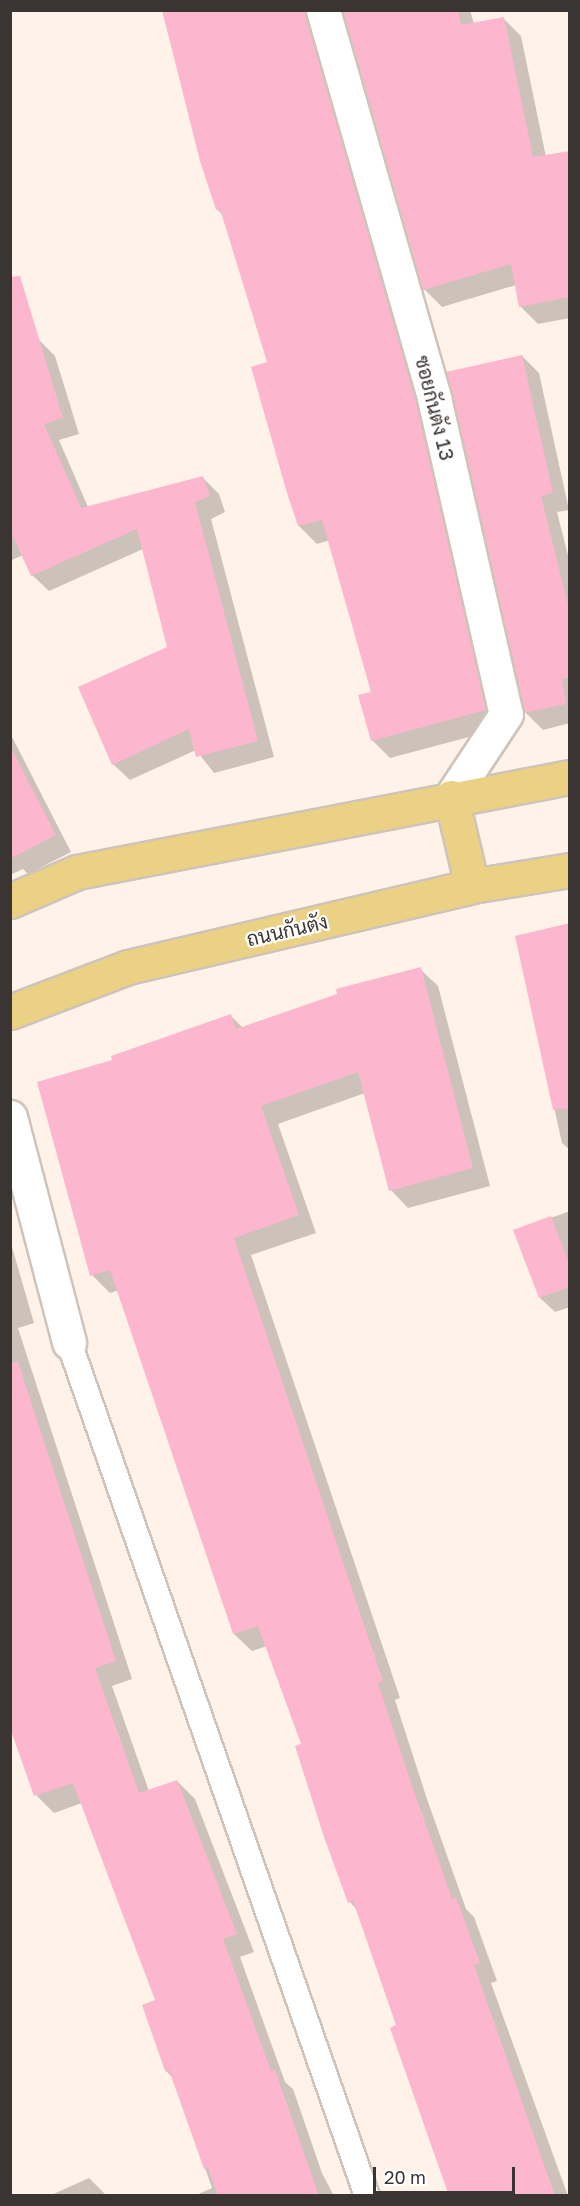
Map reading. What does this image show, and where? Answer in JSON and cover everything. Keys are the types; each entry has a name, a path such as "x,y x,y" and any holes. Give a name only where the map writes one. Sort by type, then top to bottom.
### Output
{"main road":[{"path":"10,902 77,872 451,797 570,777"},
{"path":"451,797 472,886"},
{"name":"ถนนกันตัง","path":"10,1012 128,967 472,886 570,870"}],"street":[{"name":"ซอยกันตัง 13","path":"323,10 434,398 506,714 451,797"},
{"path":"10,1118 69,1342"}],"lane":[{"path":"69,1342 367,2196"}],"building":[{"path":"162,10 305,10 416,403 486,710 371,741 358,695 371,692 322,520 298,526 287,493 251,367 267,362 220,209 216,210 200,161"},
{"path":"343,10 458,10 461,25 504,17 533,157 570,151 570,297 519,307 511,264 423,290"},
{"path":"20,276 63,418 44,424 81,508 203,476 210,496 195,502 258,741 196,757 189,729 112,765 78,687 167,647 137,529 31,576 10,530 10,277"},
{"path":"522,355 553,493 541,496 570,613 570,677 562,679 566,704 524,713 446,372"},
{"path":"10,746 56,835 10,859"},
{"path":"570,923 570,1108 553,1110 515,936"},
{"path":"421,967 473,1168 389,1191 358,1072 261,1106 299,1215 234,1238 383,1681 378,1683 410,1780 452,1899 456,1897 480,1963 474,1965 555,2196 449,2196 390,2028 396,2025 353,1901 348,1903 324,1837 295,1746 301,1744 258,1626 233,1634 110,1270 90,1276 37,1082 112,1060 111,1056 231,1014 236,1029 337,994 336,989"},
{"path":"551,1216 570,1266 570,1287 539,1298 513,1230"},
{"path":"18,1362 116,1661 95,1668 139,1793 177,1780 237,1934 223,1939 271,2071 275,2070 319,2196 218,2196 208,2168 204,2169 169,2070 165,2071 142,2005 155,2000 73,1783 34,1796 10,1728 10,1363"}]}
